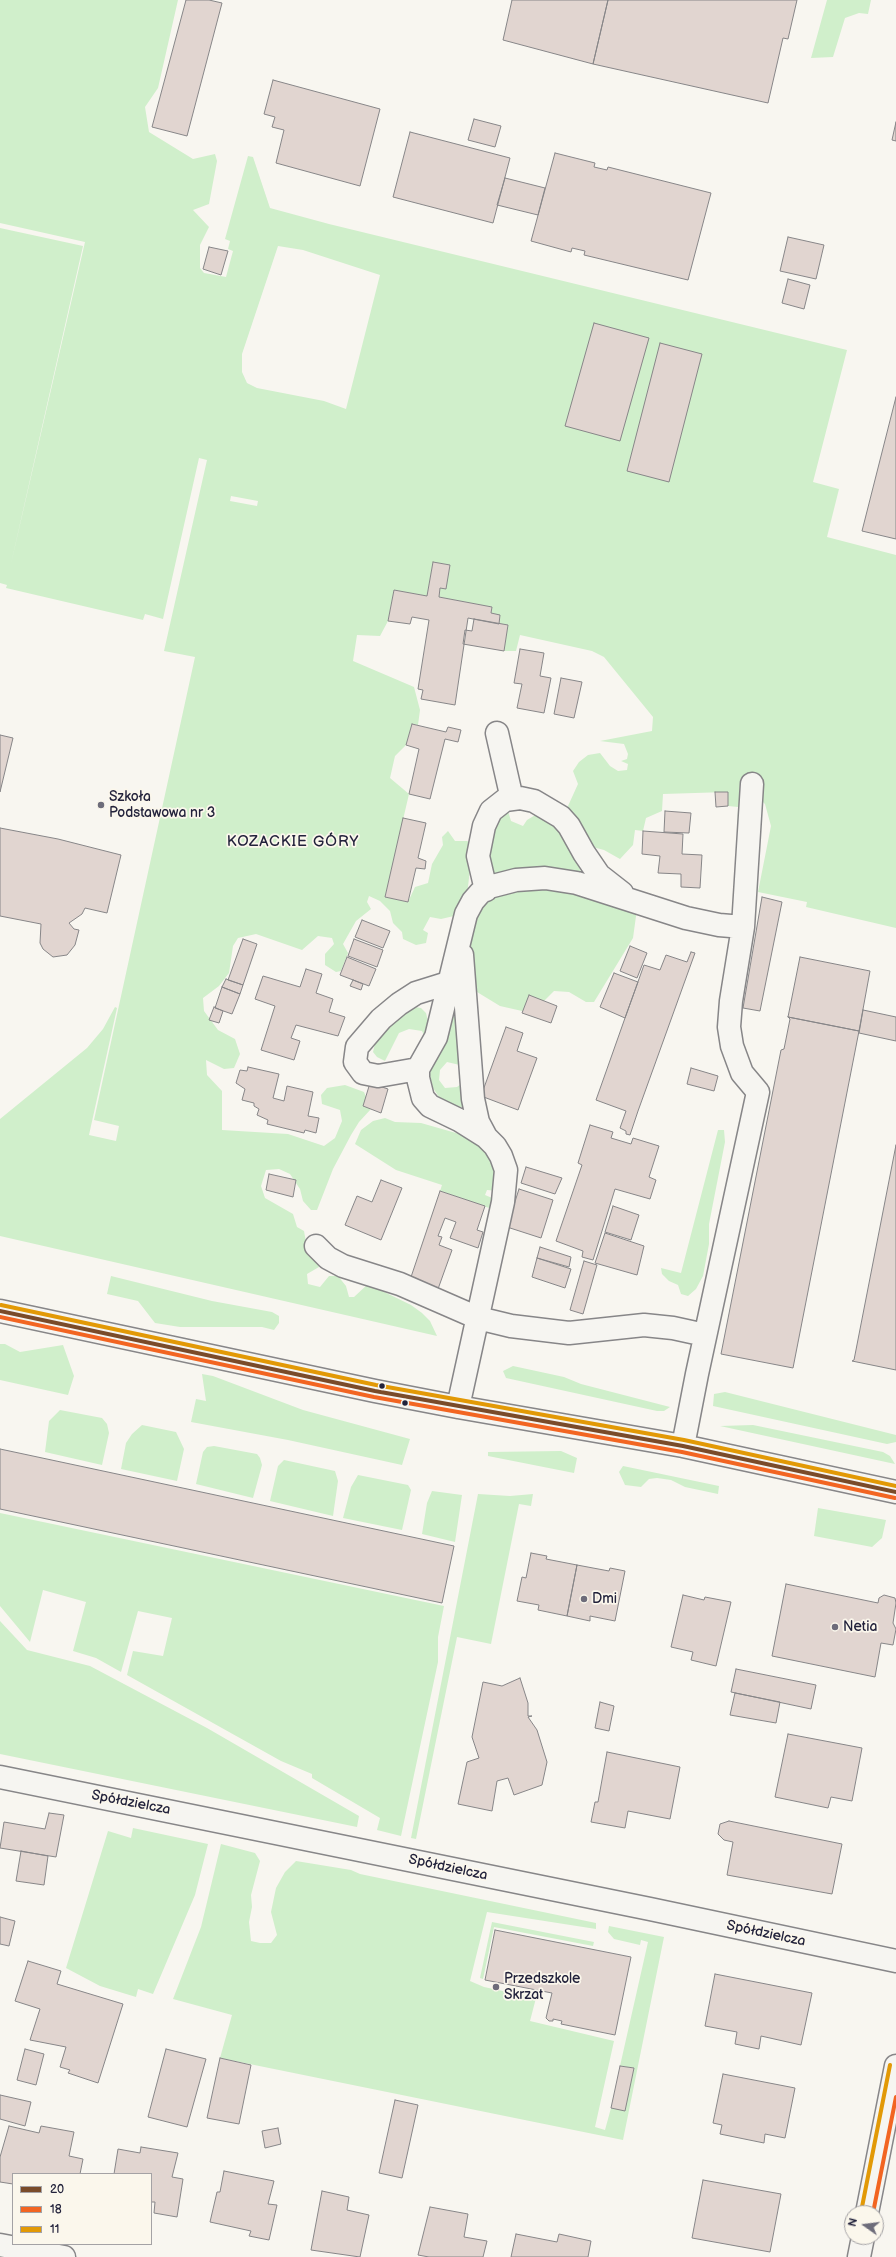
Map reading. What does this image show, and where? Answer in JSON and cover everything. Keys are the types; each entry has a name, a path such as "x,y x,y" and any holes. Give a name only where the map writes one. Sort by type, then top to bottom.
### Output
{"street":[{"path":"497,733 512,799"},
{"path":"683,1446 705,1335 758,1092 742,1073 732,1046 729,1027 731,1001 742,927 752,784"},
{"path":"486,890 478,856 482,833 491,811 505,800 520,798 534,801 561,817 570,826 584,854 599,876 615,889 642,905"},
{"path":"458,1408 503,1202 506,1176 502,1156 486,1137 459,1120 430,1106 423,1098 420,1089 418,1069 436,1038 466,914 473,901 486,890 516,880 546,878 577,883 642,905 719,926 742,927"},
{"path":"461,934 473,1099 478,1122 486,1137"},
{"path":"418,1069 378,1076 363,1073 357,1068 355,1062 357,1047 381,1019 399,1004 416,993 448,984"},
{"path":"316,1246 328,1258 343,1266 400,1284 478,1318 538,1331 569,1333 644,1325 673,1328 705,1335"},
{"path":"0,1311 458,1408 683,1446 896,1492"},
{"name":"Spółdzielcza","path":"0,1776 650,1909 896,1962"},
{"path":"869,2205 896,2066"},
{"path":"0,2245 64,2257"},
{"path":"859,2257 861,2245"}],"green space":[{"path":"0,0 178,0 158,88 145,107 149,132 193,159 215,154 217,161 209,204 193,210 209,227 200,245 200,268 204,273 226,277 233,251 228,249 230,241 225,239 248,156 253,157 270,208 329,224 847,350 813,482 839,489 827,537 896,555 896,928 806,907 807,902 758,892 771,826 765,804 756,795 737,845 738,807 728,806 727,792 663,794 662,811 646,818 643,831 635,830 633,845 620,859 604,850 589,846 568,806 578,784 573,771 579,762 588,755 600,753 610,766 618,771 627,770 628,764 621,761 627,759 628,754 624,744 600,741 652,731 653,717 604,657 592,651 520,635 516,651 504,651 508,625 499,624 500,616 491,613 492,607 439,597 440,588 446,589 450,565 433,562 427,596 394,590 388,621 380,636 357,635 353,661 414,687 420,710 418,725 412,724 406,745 395,756 390,778 409,794 385,897 408,902 415,887 428,883 432,864 443,845 442,837 448,831 455,841 467,841 473,844 467,895 454,916 441,919 430,917 423,930 428,933 426,943 416,945 403,939 402,932 393,923 390,911 380,901 369,896 367,902 371,909 356,921 343,944 348,953 341,971 336,972 325,965 325,954 334,944 332,938 318,936 302,950 256,934 238,938 233,946 229,973 219,986 203,998 204,1011 218,1030 235,1039 240,1054 234,1068 224,1069 206,1060 207,1075 222,1091 222,1130 288,1134 324,1146 335,1138 342,1121 340,1110 322,1104 321,1095 327,1088 345,1085 364,1092 371,1109 359,1122 351,1135 333,1169 317,1210 311,1210 303,1201 300,1189 290,1174 279,1169 266,1170 261,1186 265,1198 293,1214 297,1227 304,1231 306,1242 317,1254 319,1267 307,1274 308,1284 320,1287 329,1276 338,1276 346,1286 349,1297 354,1297 368,1284 411,1305 422,1313 430,1321 437,1336 0,1236 0,1119 87,1048 103,1029 115,1007 117,1008 89,1135 116,1141 119,1126 94,1120 195,657 164,651 207,460 199,458 163,619 145,614 143,620 6,588 7,585 0,583 0,228 83,246 10,568 85,242 0,223","holes":["278,246 303,250 380,275 346,409 324,401 257,388 247,383 242,372 242,354","231,496 258,501 257,506 230,501"]},
{"path":"827,0 871,0 868,14 859,13 845,18 833,57 811,58"},
{"path":"501,810 508,811 511,821 523,826 527,820 537,814 551,824 566,839 576,857 583,878 491,879 485,842"},
{"path":"519,888 560,889 637,909 633,938 594,1002 586,1002 569,992 554,991 536,1009 522,1011 500,1006 477,992 469,983 475,963 467,955 470,928 485,900"},
{"path":"409,1006 421,1008 426,1013 428,1021 425,1037 422,1031 409,1029 399,1033 385,1061 377,1057 373,1052 378,1031"},
{"path":"457,1016 464,1066 447,1062 440,1070 439,1080 445,1088 457,1087 465,1081 470,1110 451,1104 439,1097 433,1088 430,1076 431,1060 450,1017"},
{"path":"385,1118 395,1122 421,1123 463,1135 484,1147 496,1164 498,1191 487,1190 485,1195 497,1200 492,1209 440,1191 442,1185 396,1170 355,1144 361,1130 373,1121"},
{"path":"718,1130 724,1130 725,1142 709,1224 709,1244 703,1276 696,1289 688,1296 681,1294 678,1285 669,1281 662,1274 661,1268 681,1273"},
{"path":"111,1276 212,1301 272,1312 279,1316 279,1323 274,1330 262,1327 180,1327 155,1323 138,1301 107,1294"},
{"path":"0,1344 5,1344 20,1352 63,1345 74,1376 68,1395 0,1380"},
{"path":"513,1366 564,1377 581,1384 670,1407 664,1411 657,1411 506,1378 503,1371"},
{"path":"202,1374 213,1376 303,1410 410,1439 402,1465 288,1440 191,1422 196,1399 206,1401"},
{"path":"725,1392 896,1435 896,1442 887,1444 713,1406 714,1394"},
{"path":"60,1410 102,1418 107,1424 109,1433 102,1465 45,1452 49,1421"},
{"path":"142,1425 176,1432 184,1449 177,1481 121,1469 126,1443 132,1434"},
{"path":"753,1425 883,1452 890,1456 895,1464 720,1426"},
{"path":"214,1446 257,1454 260,1458 262,1465 253,1498 196,1484 203,1452 207,1447"},
{"path":"561,1451 577,1458 574,1473 488,1456 488,1452"},
{"path":"284,1460 335,1471 338,1481 333,1516 270,1501 278,1466"},
{"path":"623,1466 719,1486 718,1494 685,1487 671,1480 657,1478 649,1479 641,1487 625,1485 619,1472"},
{"path":"358,1475 408,1485 411,1490 402,1530 343,1518 351,1487"},
{"path":"432,1491 462,1495 455,1542 422,1534 427,1503"},
{"path":"478,1494 510,1496 533,1494 531,1506 519,1504 491,1644 457,1637 416,1839 411,1838"},
{"path":"818,1508 886,1520 882,1538 872,1547 814,1536"},
{"path":"0,1513 444,1606 438,1637 438,1662 401,1836 377,1830 380,1818 312,1778 312,1774 281,1761 127,1675 133,1651 163,1656 172,1618 138,1611 121,1672 96,1658 73,1651 86,1602 43,1590 30,1642 0,1606"},
{"path":"0,1621 27,1650 90,1666 207,1728 359,1816 357,1827 0,1754"},
{"path":"133,1828 208,1844 195,1895 153,1994 138,1989 136,1997 100,1986 66,1968 108,1831 131,1838"},
{"name":"Przedszkole Skrzat","path":"221,1844 255,1853 260,1861 251,1895 252,1907 249,1922 251,1941 260,1943 271,1943 277,1935 271,1912 276,1888 285,1872 296,1861 351,1870 360,1874 596,1923 596,1929 487,1912 470,1981 484,1987 536,1998 530,2021 614,2041 595,2127 605,2130 611,2108 625,2110 634,2068 620,2066 648,1942 641,1940 640,1945 614,1939 608,1932 609,1926 664,1937 623,2140 220,2058 232,2015 173,1999 201,1927"},
{"path":"492,1922 594,1942 593,1946 494,1927 483,1979 480,1978"}],"building":[{"path":"186,0 209,0 222,3 187,136 152,127"},
{"path":"512,0 608,0 593,64 503,40"},
{"path":"608,0 797,0 788,39 783,38 768,103 593,64"},
{"path":"273,80 380,109 360,186 276,163 284,130 272,127 275,117 264,114"},
{"path":"474,119 501,126 495,147 468,140"},
{"path":"896,122 896,141 892,140"},
{"path":"410,132 510,158 493,223 393,197"},
{"path":"555,153 595,163 594,167 607,170 608,167 711,193 688,280 584,255 585,251 572,248 571,252 531,241"},
{"path":"505,178 545,188 538,215 497,205"},
{"path":"788,237 824,245 816,279 780,271"},
{"path":"209,247 228,251 221,275 203,269"},
{"path":"788,279 810,285 804,309 782,303"},
{"path":"594,323 649,338 620,441 565,426"},
{"path":"660,343 702,354 669,482 627,471"},
{"path":"896,397 896,539 862,531"},
{"path":"433,562 450,565 446,589 440,588 439,597 492,607 491,613 500,615 499,624 468,618 455,705 421,699 423,690 418,689 429,620 412,617 410,624 388,621 394,590 427,596"},
{"path":"474,619 508,625 504,651 463,644 465,630 472,631"},
{"path":"520,649 544,653 540,676 551,678 544,713 517,708 522,684 514,683"},
{"path":"561,678 582,682 574,718 554,714"},
{"path":"412,724 446,732 448,727 461,730 458,742 445,739 430,799 409,794 419,749 406,745"},
{"path":"0,735 13,738 0,792"},
{"path":"715,792 728,792 728,806 716,807"},
{"path":"665,811 691,813 689,833 664,832"},
{"path":"403,818 426,823 418,858 426,861 425,869 416,868 408,902 385,897"},
{"path":"0,828 58,839 121,855 107,913 85,908 82,914 69,923 74,929 79,930 75,945 67,955 53,957 43,949 40,943 41,924 0,916"},
{"path":"643,831 683,834 682,854 702,855 700,888 681,887 681,874 658,873 660,856 642,854"},
{"path":"762,897 782,902 760,1011 743,1008"},
{"path":"362,920 390,931 383,948 355,937"},
{"path":"243,939 257,944 243,985 228,980"},
{"path":"354,939 383,950 377,967 348,956"},
{"path":"630,946 647,953 637,978 620,971"},
{"path":"691,952 695,953 630,1135 626,1134 626,1131 620,1128 626,1111 596,1100 625,1018 644,965 660,970 666,955 687,962"},
{"path":"347,957 376,969 369,986 340,975"},
{"path":"800,957 870,971 859,1031 788,1017"},
{"path":"306,969 322,974 316,993 333,999 329,1012 345,1017 338,1036 296,1025 291,1038 300,1041 294,1060 261,1050 275,1006 255,999 263,976 300,987"},
{"path":"614,973 638,982 625,1018 600,1007"},
{"path":"226,979 243,985 240,994 222,987"},
{"path":"353,980 363,984 361,990 350,986"},
{"path":"222,987 240,994 232,1014 215,1008"},
{"path":"529,995 557,1006 551,1023 522,1013"},
{"path":"214,1007 223,1011 219,1023 209,1020"},
{"path":"863,1010 896,1017 896,1041 859,1033"},
{"path":"788,1017 859,1031 793,1368 721,1354 781,1050 784,1049 790,1019"},
{"path":"506,1027 523,1033 517,1051 537,1058 518,1110 481,1096"},
{"path":"248,1067 279,1074 273,1098 284,1101 287,1086 313,1092 308,1116 319,1118 316,1133 305,1130 304,1133 267,1124 268,1120 257,1115 259,1109 254,1106 254,1103 242,1100 245,1089 236,1083 240,1070 247,1071"},
{"path":"691,1068 718,1076 714,1091 687,1084"},
{"path":"370,1083 388,1089 381,1113 363,1106"},
{"path":"590,1125 613,1132 611,1138 631,1144 633,1138 659,1146 649,1177 656,1180 650,1199 615,1189 593,1260 582,1257 583,1251 556,1241 582,1165 578,1163"},
{"path":"896,1145 896,1370 852,1361 854,1360"},
{"path":"526,1167 562,1178 555,1194 521,1183"},
{"path":"269,1174 296,1180 293,1197 266,1190"},
{"path":"381,1180 402,1188 381,1240 345,1225 357,1196 372,1202"},
{"path":"519,1189 553,1200 541,1238 507,1227"},
{"path":"440,1191 485,1206 477,1230 483,1232 478,1248 450,1238 456,1222 445,1218 438,1236 442,1237 439,1245 452,1250 438,1289 410,1280"},
{"path":"613,1206 639,1215 631,1240 605,1232"},
{"path":"605,1233 644,1246 637,1275 595,1263"},
{"path":"540,1247 571,1257 569,1267 537,1258"},
{"path":"537,1258 571,1269 565,1288 532,1277"},
{"path":"584,1261 597,1265 583,1314 570,1310"},
{"path":"0,1449 454,1546 442,1603 0,1509"},
{"path":"531,1553 547,1556 546,1559 577,1565 567,1616 538,1610 539,1605 517,1601 522,1577 526,1578"},
{"path":"577,1565 609,1571 610,1568 625,1571 615,1621 590,1616 590,1621 567,1616"},
{"path":"786,1584 878,1603 879,1598 884,1595 895,1598 896,1603 893,1623 896,1629 893,1645 881,1643 875,1677 772,1656"},
{"path":"683,1595 704,1600 705,1597 731,1602 716,1666 691,1660 693,1652 671,1647"},
{"path":"736,1669 816,1685 811,1709 731,1692"},
{"path":"520,1678 528,1703 528,1716 532,1716 528,1717 537,1730 547,1762 542,1785 514,1795 508,1778 497,1781 492,1811 458,1804 467,1762 479,1758 472,1737 483,1682 502,1686"},
{"path":"735,1693 780,1702 776,1723 730,1715"},
{"path":"600,1702 614,1706 609,1731 595,1728"},
{"path":"788,1734 862,1748 852,1801 831,1797 828,1808 775,1797"},
{"path":"607,1752 680,1767 670,1819 628,1811 625,1828 591,1822 595,1802 598,1802"},
{"path":"49,1813 64,1815 56,1857 0,1848 4,1822 45,1829"},
{"path":"729,1821 842,1844 832,1894 727,1875 733,1842 724,1840 718,1834 720,1824"},
{"path":"21,1851 48,1856 44,1885 16,1881"},
{"path":"0,1917 15,1921 9,1946 0,1944"},
{"path":"495,1930 631,1957 615,2035 561,2024 562,2021 553,2019 553,2021 549,2021 546,2018 552,1993 485,1980"},
{"path":"28,1961 61,1971 57,1984 123,2004 98,2083 68,2073 70,2070 60,2067 66,2047 30,2040 40,2009 15,2001"},
{"path":"715,1974 812,1993 801,2045 761,2036 759,2049 735,2044 737,2032 705,2026"},
{"path":"25,2049 44,2054 36,2085 17,2080"},
{"path":"166,2049 206,2059 187,2127 148,2117"},
{"path":"220,2058 251,2065 239,2124 207,2118"},
{"path":"620,2066 634,2068 625,2111 611,2108"},
{"path":"723,2074 795,2088 785,2138 765,2134 764,2143 720,2134 722,2125 713,2123"},
{"path":"0,2095 31,2102 25,2126 0,2119"},
{"path":"395,2100 418,2105 402,2178 379,2173"},
{"path":"9,2126 39,2133 41,2126 74,2132 69,2156 83,2159 80,2173 12,2173 12,2184 0,2182 0,2157"},
{"path":"278,2128 281,2144 265,2148 262,2131"},
{"path":"141,2147 178,2153 172,2177 183,2179 177,2217 154,2213 155,2202 152,2202 152,2173 114,2173 118,2149 140,2153"},
{"path":"224,2171 274,2181 268,2204 277,2205 269,2240 249,2236 251,2231 210,2222 217,2192 220,2192"},
{"path":"703,2180 781,2194 770,2252 692,2238"},
{"path":"322,2191 349,2197 347,2210 369,2215 360,2257 311,2250"},
{"path":"430,2207 468,2214 464,2237 487,2241 483,2257 429,2257 418,2255"},
{"path":"516,2234 557,2242 559,2234 591,2241 588,2257 511,2257"}],"transit line":[{"name":"11","path":"1,1305 376,1385 684,1440 896,1486"},
{"name":"20","path":"0,1311 375,1391 683,1446 896,1492"},
{"name":"18","path":"0,1317 374,1397 682,1452 895,1498"},
{"name":"11","path":"862,2205 890,2065"},
{"name":"18","path":"875,2205 896,2097"}],"place":[{"name":"Szkoła Podstawowa nr 3","path":"101,805"},
{"name":"Dmi","path":"584,1599"},
{"name":"Netia","path":"835,1627"},
{"name":"Przedszkole Skrzat","path":"496,1987"}],"district":[{"name":"KOZACKIE GÓRY","path":"293,842"}]}
